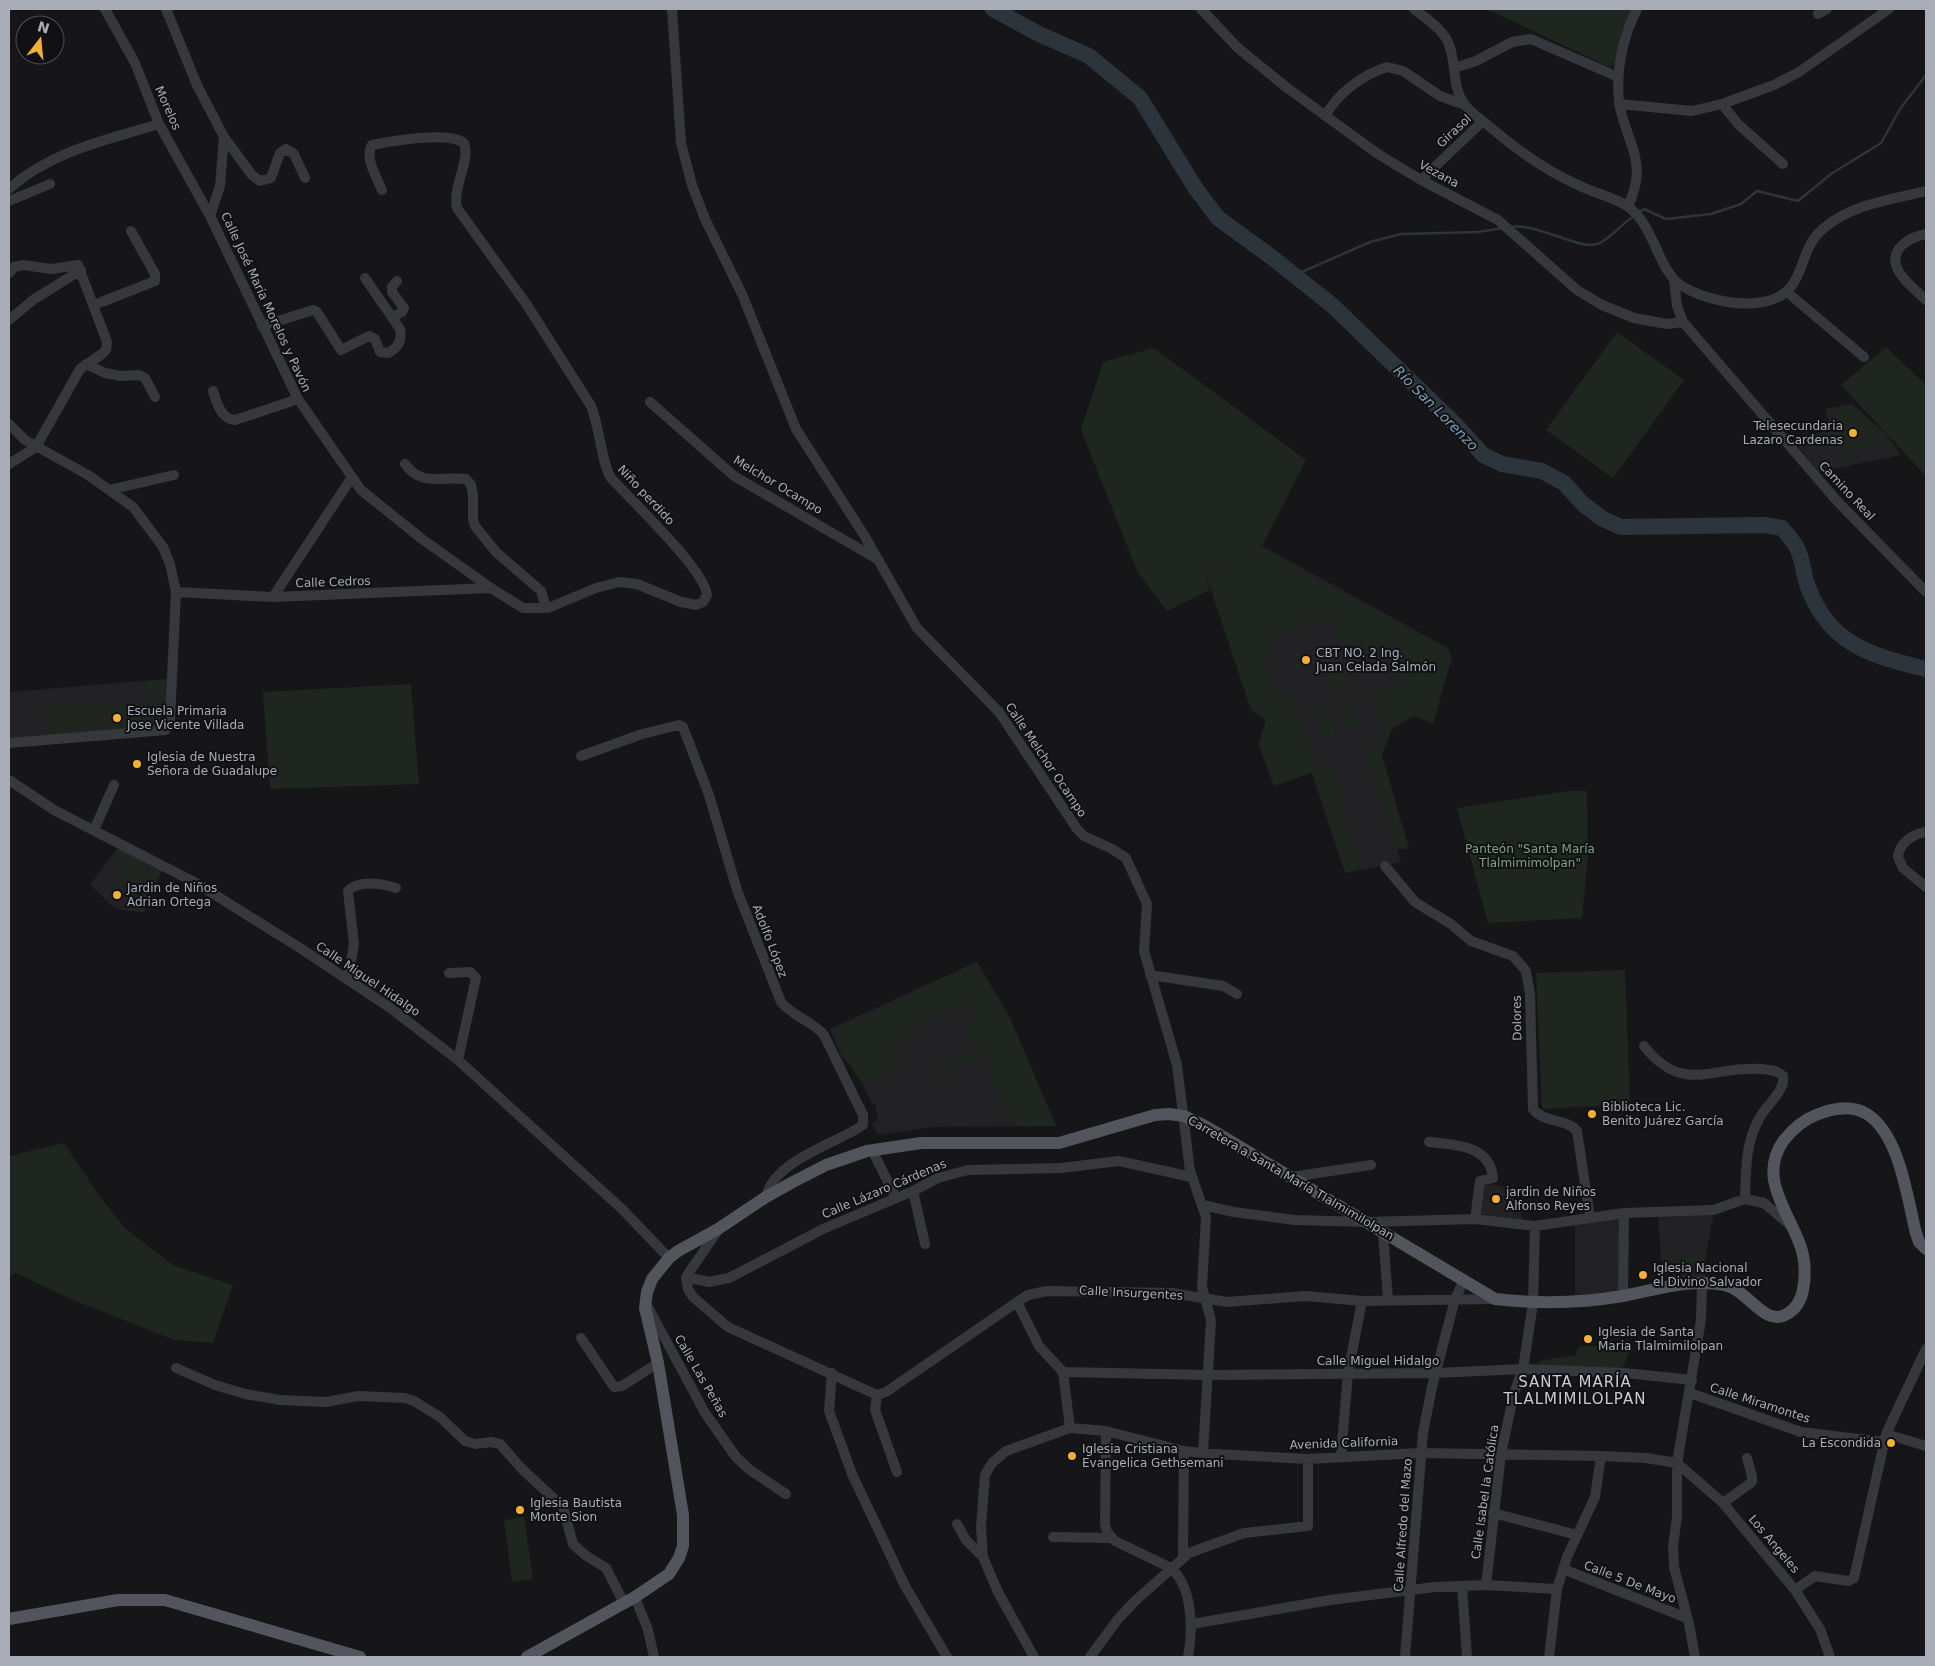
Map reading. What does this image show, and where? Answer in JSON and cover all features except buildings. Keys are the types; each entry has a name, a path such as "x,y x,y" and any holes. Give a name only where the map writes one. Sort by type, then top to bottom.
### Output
{"main road":[{"name":"Calle Insurgentes","path":"1495,1299 1533,1303 1623,1296 1702,1283 1734,1287 1764,1314 1778,1318 1786,1316 1798,1305 1805,1281 1802,1251 1773,1182 1772,1169 1776,1156 1789,1134 1804,1121 1830,1110 1850,1108 1871,1117 1886,1134 1902,1174 1919,1242 1926,1249"},
{"name":"Carretera a Santa María Tlalmimilolpan","path":"527,1657 630,1600 669,1574 679,1558 683,1546 684,1515 658,1363 646,1315 645,1302 652,1279 669,1258 718,1229 766,1197 826,1165 872,1150 921,1143 1058,1143 1155,1116 1184,1116 1291,1177 1495,1299"},
{"path":"9,1619 118,1600 165,1600 360,1657"}],"street":[{"name":"Morelos","path":"104,9 135,62 160,124 210,216"},
{"path":"166,9 197,85 224,137 252,175 260,181 266,180 273,175 280,153 286,149 294,154 305,178"},
{"name":"Calle Melchor Ocampo","path":"672,9 681,143 695,192 705,219 742,294 796,429 878,560 917,628 1000,712 1077,829 1094,842 1112,848 1126,858 1146,904 1144,951 1177,1065 1192,1177 1203,1205 1206,1228 1202,1287 1212,1320 1203,1453"},
{"name":"Vezana","path":"1201,9 1238,48 1325,116 1378,154 1421,180 1498,220 1571,285 1602,305 1642,320 1667,324 1684,322"},
{"path":"1414,9 1447,39 1454,68 1456,91 1465,106 1524,156 1540,166 1630,209 1642,222 1674,280 1693,292 1737,303 1763,302 1788,293 1812,242 1823,228 1836,218 1855,209 1926,191"},
{"path":"1630,209 1637,181 1636,168 1619,104 1618,77 1628,30 1637,9"},
{"path":"1619,104 1680,111 1700,110 1722,104 1774,85 1799,72 1889,9"},
{"path":"1454,68 1476,61 1512,42 1531,39 1618,77"},
{"path":"1325,116 1337,97 1387,67 1403,71 1448,100 1465,106"},
{"path":"1722,104 1738,124 1783,164"},
{"name":"Girasol","path":"1421,180 1483,121"},
{"path":"9,188 43,164 62,154 160,124"},
{"name":"Calle José María Morelos y Pavón","path":"224,137 220,186 210,216 298,399 361,490 422,540 523,608"},
{"name":"Niño perdido","path":"382,190 370,158 369,151 372,145 420,139 456,139 464,143 465,154 456,189 457,208 527,305 591,406 598,422 606,470 611,478 672,541 707,591 706,599 696,605 672,599 636,584 619,582 596,588 562,604 546,608 523,608"},
{"path":"9,201 50,184"},
{"path":"94,305 155,281 155,274 131,231"},
{"path":"1926,234 1909,239 1900,247 1895,262 1903,278 1926,300"},
{"path":"9,272 14,267 23,265 51,269 78,267"},
{"path":"9,464 36,446 80,369 106,350 107,342 78,267"},
{"path":"9,320 78,267"},
{"path":"262,326 313,310 317,312 341,350 369,336 375,338 380,352 384,354 399,345 401,338 400,329 365,278"},
{"name":"Camino Real","path":"1674,280 1677,306 1684,322 1837,501 1926,592"},
{"path":"392,318 402,312 404,308 392,292 392,286 397,281"},
{"path":"1788,293 1864,357"},
{"path":"86,364 105,373 121,376 140,375 145,378 156,398"},
{"path":"213,391 223,413 229,419 235,420 298,399"},
{"name":"Melchor Ocampo","path":"650,402 734,476 878,560"},
{"path":"9,424 36,446 88,475 133,507 163,547 170,564 176,592 169,727 166,730 9,743"},
{"path":"405,464 413,475 422,479 466,479 471,485 473,495 473,520 475,526 496,552 541,592 546,608"},
{"path":"109,490 174,475"},
{"path":"273,597 352,477"},
{"name":"Calle Cedros","path":"176,592 273,597 491,588"},
{"name":"Adolfo López","path":"581,756 650,732 679,725 683,727 709,795 737,890 781,1002 790,1012 814,1026 824,1035 863,1115 863,1124 857,1129 824,1145 786,1169 770,1186 766,1197"},
{"name":"Calle Miguel Hidalgo","path":"9,780 54,810 196,883 348,979 436,1041 622,1209 669,1258"},
{"path":"94,830 114,785"},
{"path":"1926,832 1910,837 1900,849 1898,857 1903,868 1926,888"},
{"name":"Dolores","path":"1385,866 1415,902 1451,924 1471,942 1513,956 1526,970 1530,994 1533,1109 1541,1116 1568,1124 1576,1131 1590,1217"},
{"path":"348,979 354,953 348,891 354,887 373,884 396,888"},
{"path":"449,973 470,972 476,978 458,1060"},
{"path":"1150,975 1223,986 1237,994"},
{"path":"1644,1046 1662,1064 1690,1076 1749,1068 1772,1070 1783,1076 1782,1087 1759,1118 1754,1130 1746,1162 1745,1199"},
{"path":"1429,1142 1465,1148 1485,1156 1489,1160 1493,1178 1480,1181 1475,1219"},
{"path":"872,1150 896,1198"},
{"name":"Calle Lázaro Cárdenas","path":"686,1277 709,1282 730,1278 807,1237 913,1191 938,1178 968,1170 1061,1168 1119,1161 1192,1177"},
{"path":"1291,1177 1370,1165"},
{"path":"913,1191 925,1244"},
{"path":"1203,1205 1286,1219 1367,1222 1475,1219 1535,1226 1624,1213 1713,1210 1745,1199 1764,1203 1792,1227"},
{"path":"1623,1296 1624,1213"},
{"name":"Calle Isabel la Católica","path":"1486,1585 1501,1454 1514,1393 1523,1369 1533,1303 1535,1226"},
{"path":"718,1229 686,1277 688,1289 719,1321 877,1395 875,1410 897,1472"},
{"path":"1384,1233 1388,1300"},
{"name":"Calle Alfredo del Mazo","path":"1405,1657 1420,1453 1436,1373 1455,1298 1464,1280"},
{"path":"1695,1657 1688,1618 1673,1557 1677,1517 1677,1463 1701,1320 1702,1283"},
{"name":"Calle Insurgentes","path":"877,1395 886,1392 1017,1302 1037,1292 1062,1290 1172,1293 1227,1302 1306,1296 1362,1301 1455,1298 1495,1299"},
{"path":"1341,1456 1348,1373 1362,1301"},
{"name":"Calle Las Peñas","path":"645,1302 699,1403 736,1457 750,1470 786,1494"},
{"path":"1017,1302 1039,1346 1063,1372 1070,1428"},
{"path":"581,1338 614,1387 622,1386 658,1363"},
{"path":"1795,1590 1815,1576 1848,1581 1853,1580 1884,1438 1926,1350"},
{"path":"176,1368 215,1385 245,1394 280,1400 324,1402 359,1396 405,1398 419,1404 440,1418 465,1441 476,1444 491,1442 500,1444 522,1469 563,1507 573,1544 585,1555 606,1568 630,1600 648,1630 654,1657"},
{"name":"Calle Miguel Hidalgo","path":"1063,1372 1208,1375 1436,1373 1523,1369 1625,1373 1692,1380"},
{"path":"832,1373 828,1396 829,1411 852,1474 905,1586 946,1656"},
{"name":"Calle Miramontes","path":"1690,1393 1801,1432 1884,1438 1926,1446"},
{"name":"Avenida California","path":"1034,1657 998,1592 983,1557 981,1527 983,1490 988,1468 999,1457 1015,1446 1070,1428 1106,1431 1184,1452 1308,1459 1420,1453 1601,1456 1646,1458 1677,1463"},
{"path":"1106,1431 1105,1524 1111,1538"},
{"path":"1183,1556 1184,1452"},
{"path":"1548,1657 1557,1589 1577,1535 1595,1497 1601,1456"},
{"path":"1723,1503 1752,1482 1752,1473 1747,1458"},
{"path":"1090,1657 1118,1619 1183,1556 1244,1533 1308,1526 1308,1459"},
{"name":"Los Angeles","path":"1677,1463 1723,1503 1795,1590 1820,1629 1830,1657"},
{"path":"1493,1513 1577,1535"},
{"path":"957,1524 966,1540 983,1557"},
{"path":"1053,1537 1111,1538 1171,1568 1181,1581 1192,1624 1188,1657"},
{"name":"Calle 5 De Mayo","path":"1563,1569 1688,1618"},
{"path":"1192,1624 1330,1600 1462,1586 1486,1585 1557,1589"},
{"path":"1462,1586 1467,1657"}],"shaded area":[{"name":"Telesecundaria Lazaro Cardenas","path":"1852,404 1885,433 1901,455 1819,472 1794,441 1831,429 1825,409"},
{"path":"1233,530 1448,648 1452,658 1433,724 1413,716 1392,729 1382,755 1409,848 1397,850 1401,862 1345,873 1312,773 1274,786 1258,744 1266,721 1251,710 1195,542 1197,535"},
{"name":"Escuela Primaria Jose Vicente Villada","path":"167,679 166,721 9,739 9,692"},
{"name":"Jardin de Niños Adrian Ortega","path":"119,846 162,870 144,912 121,910 111,905 90,885"},
{"path":"977,962 1010,1018 1056,1126 933,1127 877,1135 872,1123 878,1120 875,1103 872,1104 852,1061 848,1063 842,1058 830,1029"},
{"name":"jardin de Niños Alfonso Reyes","path":"1483,1184 1502,1186 1516,1199 1523,1220 1479,1214"},
{"path":"1714,1212 1706,1253 1705,1279 1674,1284 1673,1273 1662,1274 1658,1215"},
{"path":"1621,1214 1618,1263 1619,1291 1575,1295 1575,1221"}],"green space":[{"path":"1487,9 1633,9 1622,31 1616,64 1609,67"},
{"path":"1617,332 1684,380 1613,478 1546,430"},
{"path":"1886,347 1926,385 1925,475 1841,385"},
{"path":"1154,348 1306,460 1262,546 1237,533 1316,579 1448,649 1451,658 1432,723 1413,715 1392,729 1381,754 1407,847 1397,849 1365,746 1381,740 1384,734 1372,699 1381,695 1382,690 1406,678 1398,658 1391,661 1389,657 1378,661 1373,648 1367,650 1364,638 1343,646 1331,615 1273,634 1274,643 1264,654 1277,697 1289,693 1317,769 1332,766 1360,870 1346,873 1313,771 1274,784 1259,744 1266,720 1252,710 1208,577 1260,558 1206,575 1198,550 1210,590 1167,611 1138,573 1081,430 1103,362"},
{"path":"1852,405 1888,442 1856,450 1857,456 1848,459 1840,435 1805,444 1803,439 1841,426 1835,408"},
{"path":"1343,671 1350,694 1335,698 1328,675"},
{"path":"167,679 166,700 149,703 146,681"},
{"path":"411,684 419,784 270,789 263,692"},
{"path":"1351,701 1358,725 1345,729 1338,705"},
{"path":"146,704 146,712 166,708 165,724 158,727 47,736 46,708"},
{"path":"1329,708 1336,736 1325,738 1316,711"},
{"name":"Panteón \"Santa María Tlalmimimolpan\"","path":"1568,791 1587,791 1588,856 1582,918 1488,923 1457,808"},
{"path":"119,846 143,860 137,873 151,880 157,867 162,870 144,912 123,910 138,892 121,878 125,871 111,857"},
{"path":"977,962 1010,1018 1056,1126 1017,1126 998,1099 993,1088 991,1071 967,1030 974,1020 967,1004 924,1023 923,1021 912,1026 915,1034 893,1044 903,1065 862,1083 843,1055 834,1030 913,995 913,991"},
{"path":"1625,970 1630,1104 1542,1109 1536,973"},
{"path":"971,1049 977,1060 960,1067 958,1065 961,1062 958,1056"},
{"path":"954,1057 956,1060 952,1061 956,1069 939,1077 934,1067"},
{"path":"64,1143 101,1198 125,1228 173,1265 233,1285 213,1343 174,1340 66,1297 16,1273 9,1277 9,1156"},
{"path":"1705,1255 1705,1264 1690,1266 1690,1272 1675,1273 1675,1258"},
{"path":"1580,1346 1631,1346 1622,1370 1540,1365 1539,1361 1576,1355"},
{"path":"524,1517 533,1579 512,1582 504,1520"}],"waterway":[{"name":"Río San Lorenzo","path":"993,9 1039,34 1089,56 1140,98 1196,189 1218,218 1333,306 1457,426 1483,455 1502,464 1542,471 1564,483 1583,504 1603,519 1621,527 1764,525 1782,528 1798,551 1806,582 1817,606 1840,635 1854,644 1887,659 1926,669"},
{"path":"1638,213 1644,209 1666,219 1711,214 1741,204 1757,191 1798,201 1831,174 1881,143 1900,109 1926,75"},
{"path":"1510,227 1533,229 1571,241 1592,245 1600,243 1634,216"},
{"path":"1295,275 1370,242 1401,234 1478,232 1502,228"}],"place":[{"name":"Telesecundaria Lazaro Cardenas","path":"1853,433"},
{"name":"CBT NO. 2 Ing. Juan Celada Salmón","path":"1306,660"},
{"name":"Escuela Primaria Jose Vicente Villada","path":"117,718"},
{"name":"Iglesia de Nuestra Señora de Guadalupe","path":"137,764"},
{"name":"Jardin de Niños Adrian Ortega","path":"117,895"},
{"name":"Biblioteca Lic. Benito Juárez García","path":"1592,1114"},
{"name":"jardin de Niños Alfonso Reyes","path":"1496,1199"},
{"name":"Iglesia Nacional el Divino Salvador","path":"1643,1275"},
{"name":"Iglesia de Santa Maria Tlalmimilolpan","path":"1588,1339"},
{"name":"La Escondida","path":"1891,1443"},
{"name":"Iglesia Cristiana Evangelica Gethsemani","path":"1072,1456"},
{"name":"Iglesia Bautista Monte Sion","path":"520,1510"}],"district":[{"name":"SANTA MARÍA TLALMIMILOLPAN","path":"1575,1390"}]}
